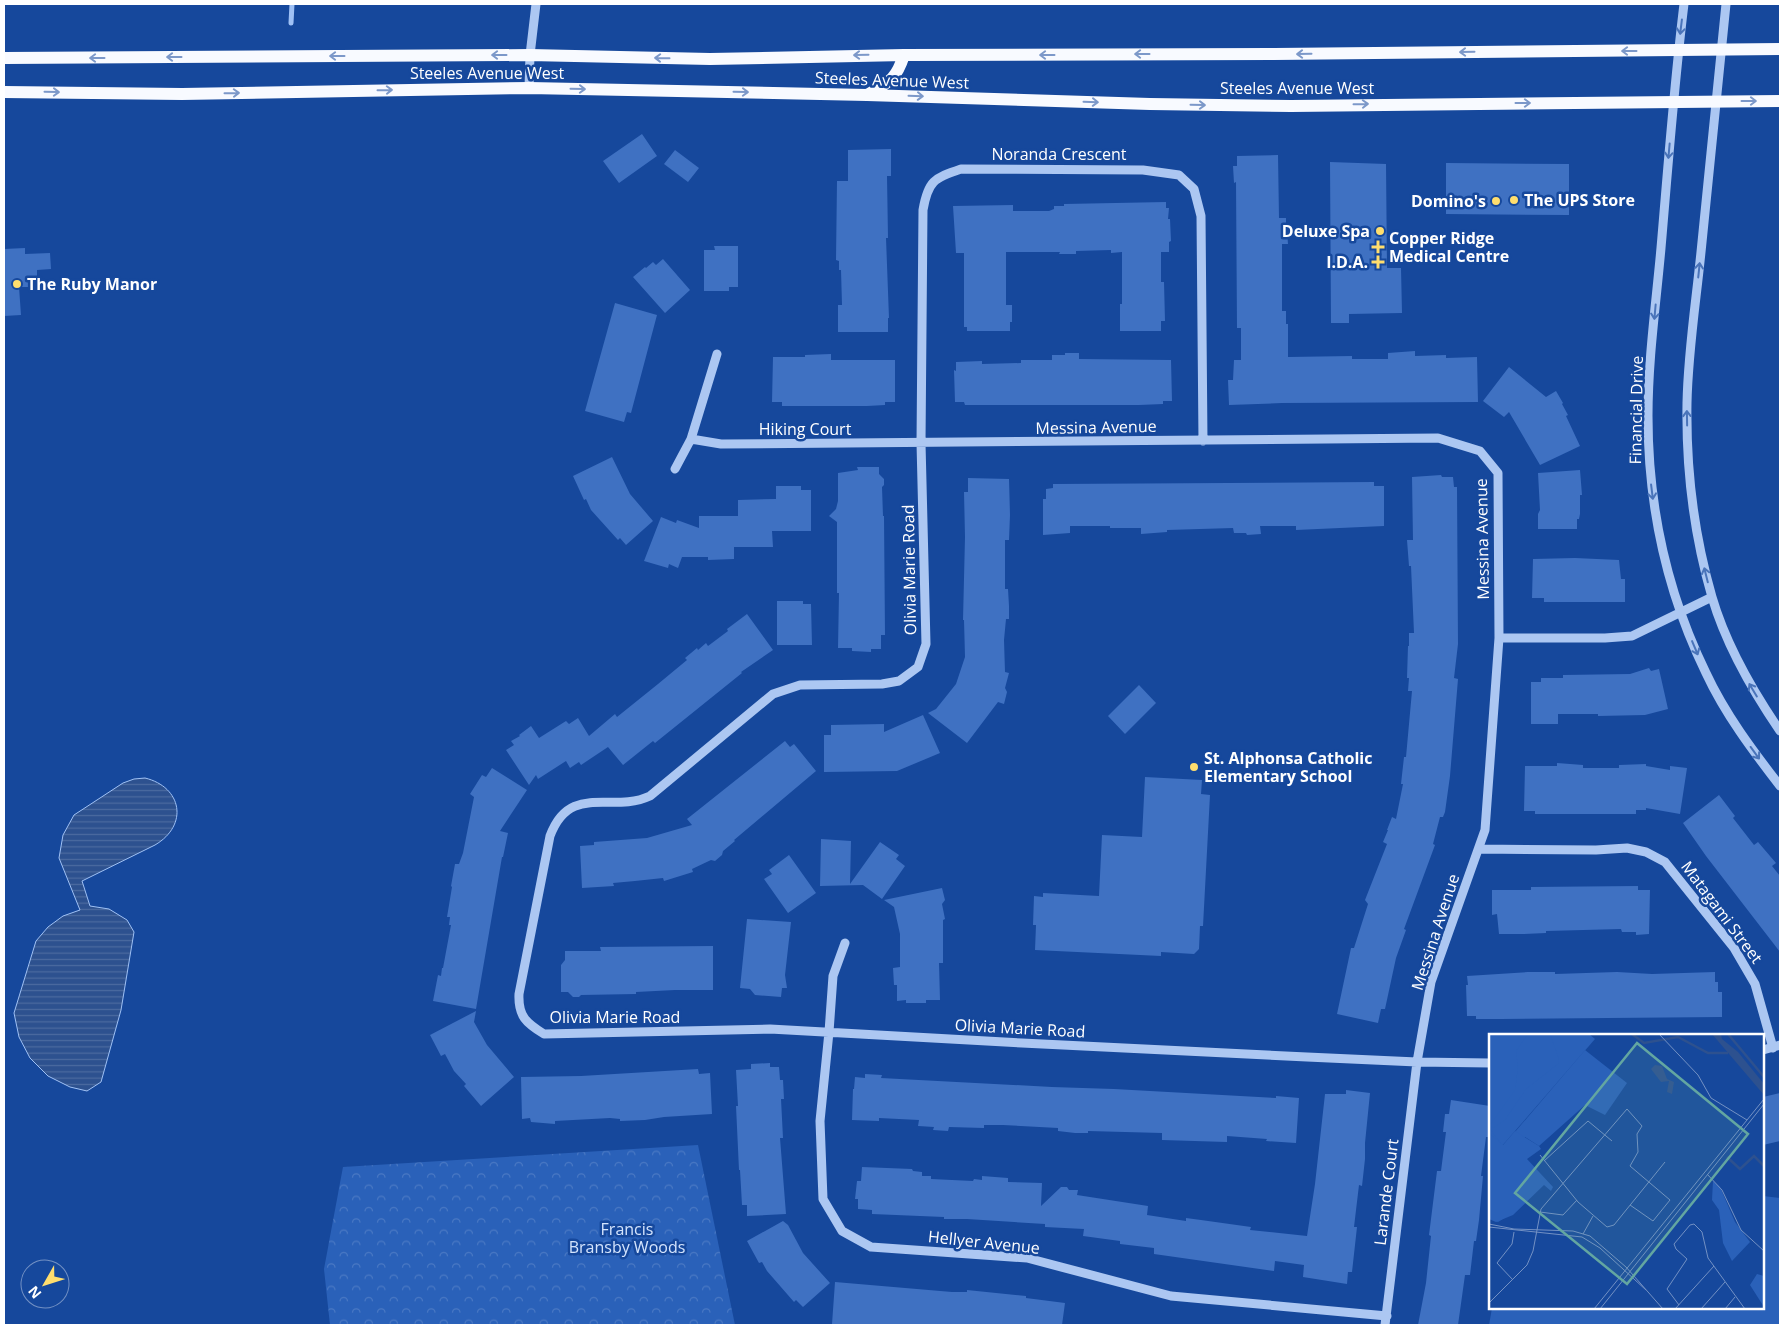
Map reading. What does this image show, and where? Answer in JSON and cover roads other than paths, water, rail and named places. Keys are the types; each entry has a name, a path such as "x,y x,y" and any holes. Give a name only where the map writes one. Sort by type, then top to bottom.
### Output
{"main road":[{"name":"Steeles Avenue West","path":"4,58 530,55 710,59 904,55 1274,54 1780,49"},
{"path":"867,95 888,83 899,71 904,55"},
{"name":"Steeles Avenue West","path":"4,92 182,94 529,88 867,95 1140,104 1291,106 1780,101"}],"street":[{"path":"529,88 530,55 536,4"},
{"name":"Financial Drive","path":"1684,4 1672,102 1650,372 1648,422 1652,492 1660,542 1681,612 1706,673 1754,752 1780,786"},
{"path":"1726,4 1687,401 1693,505 1701,552 1712,597 1727,637 1745,676 1780,731"},
{"name":"Noranda Crescent","path":"921,443 923,210 926,195 932,182 945,174 961,169 1143,170 1179,175 1194,189 1201,216 1204,441"},
{"path":"675,469 691,439 717,354"},
{"name":"Messina Avenue","path":"921,443 1438,438 1480,451 1498,473 1499,638 1485,830 1431,982 1416,1062"},
{"name":"Hiking Court","path":"691,439 721,444 921,443"},
{"name":"Olivia Marie Road","path":"921,443 926,644 918,667 899,681 882,684 800,685 772,694 650,796 629,801 577,804 567,809 554,824 550,836 519,994 519,1005 523,1017 531,1026 544,1034 770,1029 1022,1044 1416,1062 1489,1063"},
{"path":"1499,638 1605,638 1632,636 1712,597"},
{"name":"Matagami Street","path":"1479,849 1596,850 1627,848 1646,852 1665,862 1734,948 1755,984 1776,1046"},
{"name":"Hellyer Avenue","path":"845,943 833,976 820,1121 823,1199 842,1231 871,1247 1027,1258 1171,1296 1386,1321"},
{"path":"1764,1050 1776,1046"},
{"name":"Larande Court","path":"1386,1321 1416,1062"}],"waterway":[{"path":"291,23 292,4"}],"place":[{"name":"The UPS Store","path":"1514,200"},
{"name":"Domino's","path":"1496,201"},
{"name":"Deluxe Spa","path":"1380,231"},
{"name":"Copper Ridge Medical Centre","path":"1378,247"},
{"name":"I.D.A.","path":"1378,262"},
{"name":"The Ruby Manor","path":"17,284"},
{"name":"St. Alphonsa Catholic Elementary School","path":"1194,767"}],"park label":[{"name":"Francis Bransby Woods","path":"627,1238"}]}
